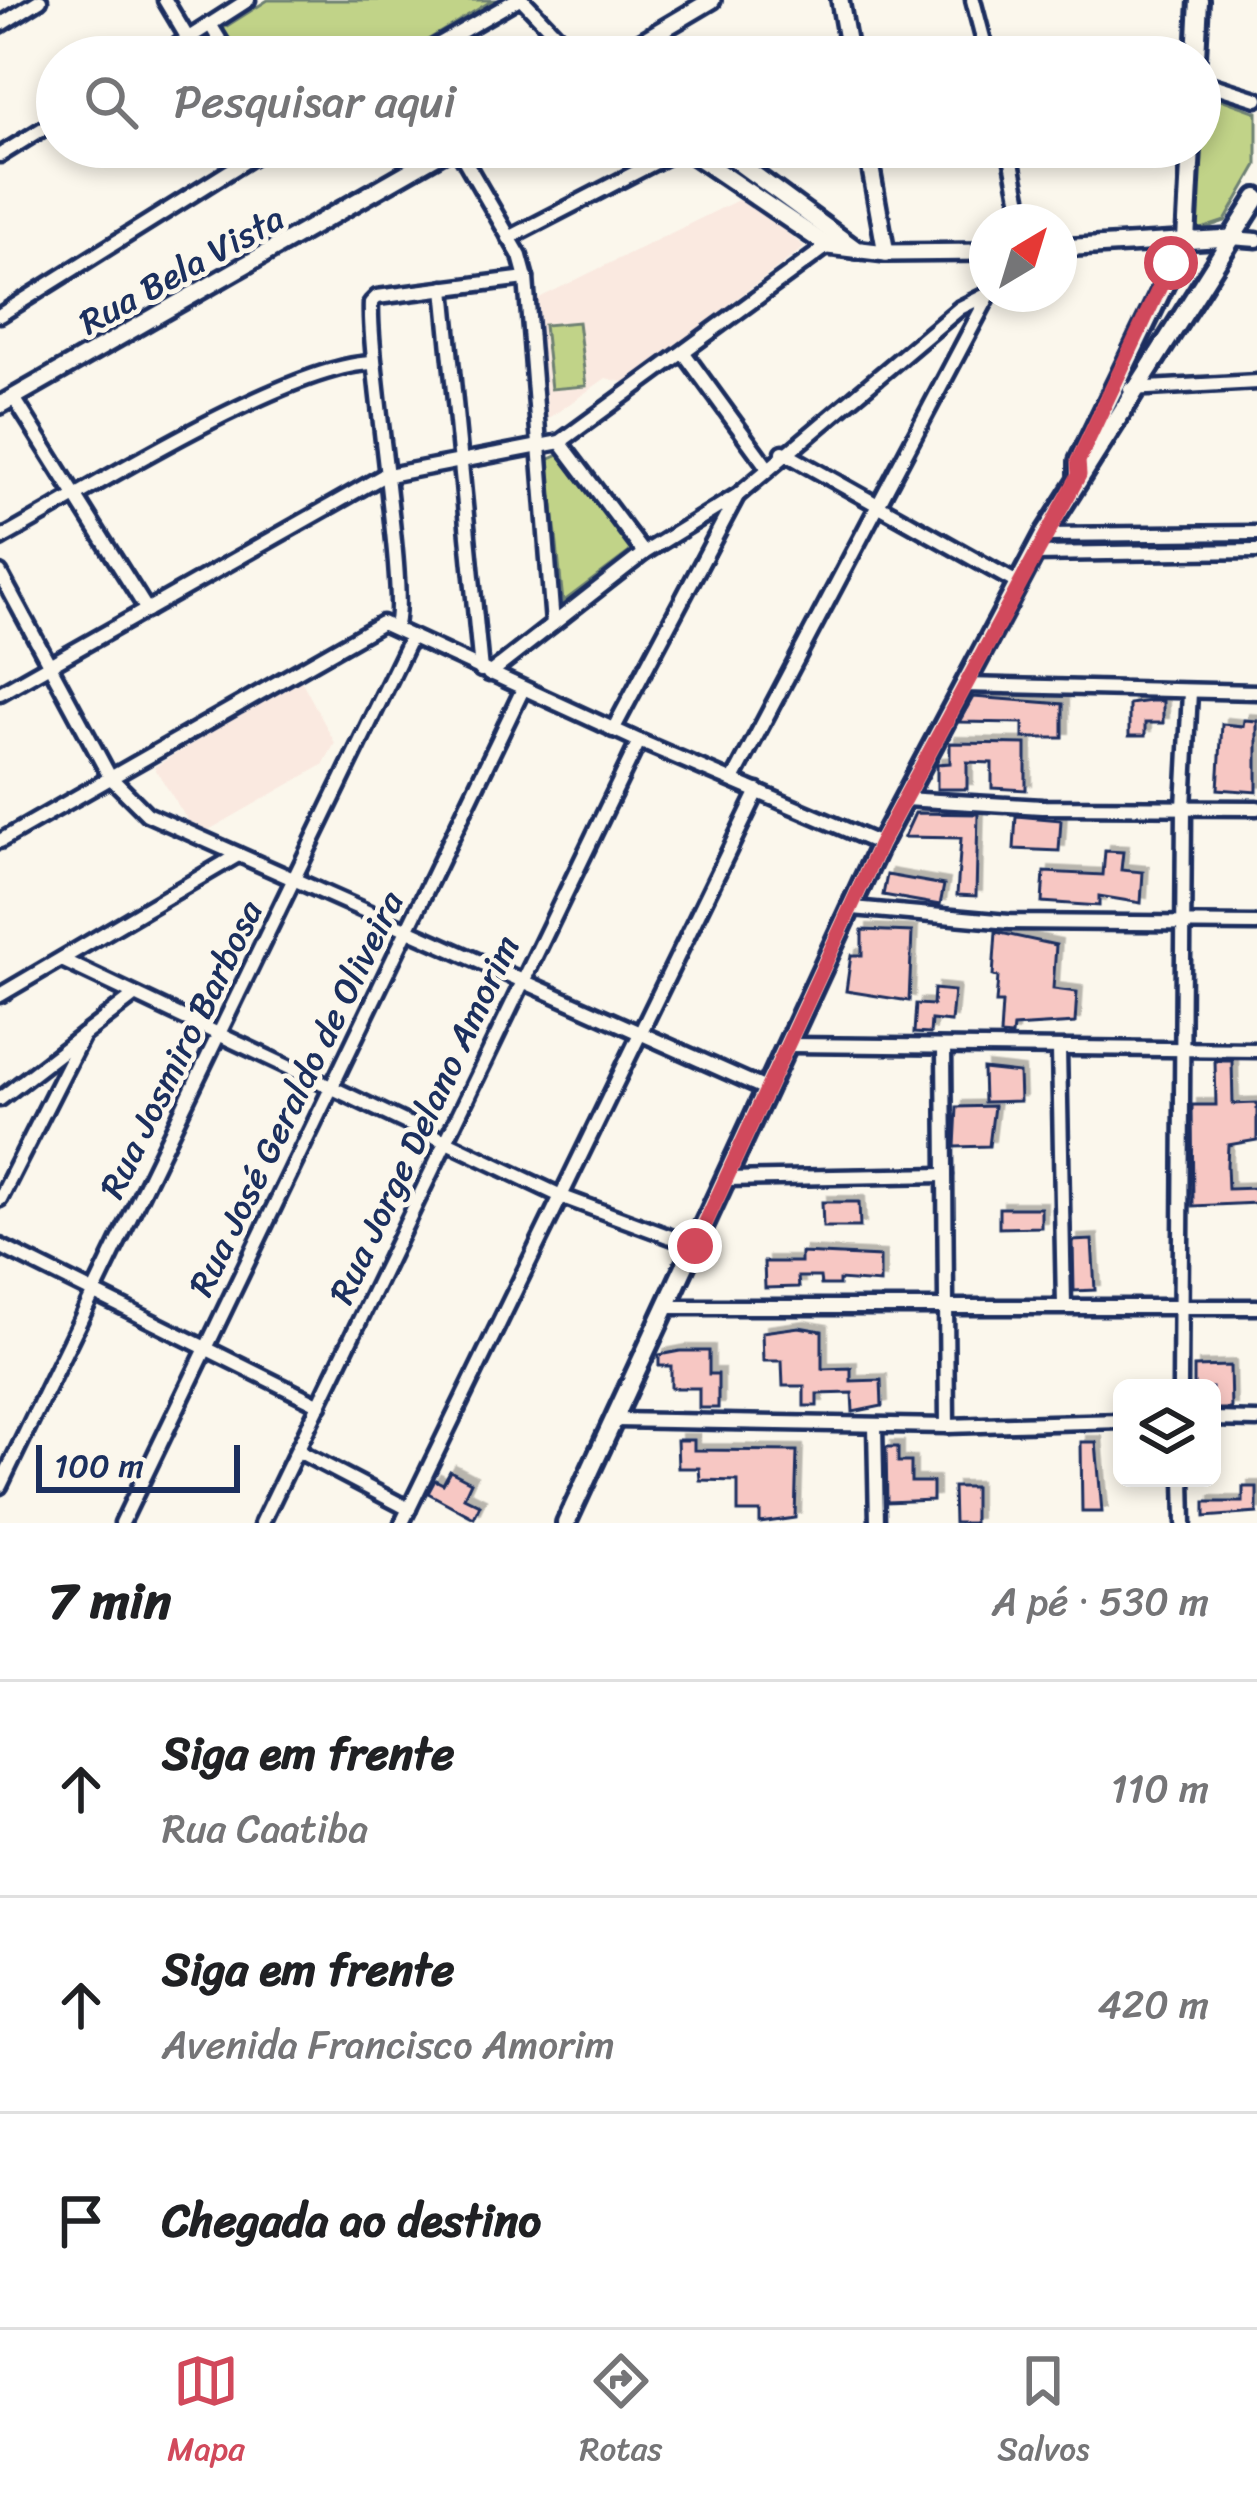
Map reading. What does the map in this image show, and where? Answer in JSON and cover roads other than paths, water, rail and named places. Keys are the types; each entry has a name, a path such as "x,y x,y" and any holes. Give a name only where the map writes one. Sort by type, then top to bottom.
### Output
{"main road":[{"path":"1197,36 1199,0"},
{"path":"1079,475 1078,461 1186,239 1190,168"},
{"path":"566,1523 880,844 1079,475 1257,198"}],"street":[{"path":"0,25 40,0"},
{"path":"165,0 186,36"},
{"path":"192,36 248,0"},
{"path":"455,36 520,0 557,36"},
{"path":"651,36 712,0"},
{"path":"840,0 846,36"},
{"path":"973,0 982,36"},
{"path":"210,24 217,36"},
{"path":"1221,87 1257,99"},
{"path":"0,155 36,133"},
{"path":"0,315 230,168"},
{"name":"Rua Bela Vista","path":"7,402 417,168"},
{"path":"467,168 509,238 526,278 554,624"},
{"path":"509,238 643,168"},
{"path":"717,168 835,241 860,251 969,252"},
{"path":"743,168 835,241"},
{"path":"871,168 886,253"},
{"path":"1013,168 1020,204"},
{"path":"1077,247 1186,239 1257,240"},
{"path":"0,693 383,476 560,442 835,241"},
{"path":"0,841 400,619 383,476 372,300 526,278"},
{"path":"444,288 485,672"},
{"path":"485,672 644,553 738,495 783,452 969,304"},
{"path":"733,780 979,312"},
{"path":"684,352 767,466"},
{"path":"0,539 289,385 329,369 374,363"},
{"path":"1111,389 1257,382"},
{"path":"7,402 77,497 147,610"},
{"path":"560,442 644,553"},
{"path":"783,452 1017,583"},
{"path":"613,730 738,495"},
{"path":"1044,535 1257,533"},
{"path":"1034,554 1257,551"},
{"path":"0,572 110,777 147,814 768,1090"},
{"path":"389,625 613,730 880,844"},
{"name":"Rua Josmiro Barbosa","path":"0,1486 411,638"},
{"path":"964,685 1257,692"},
{"name":"Rua José Geraldo de Oliveira","path":"122,1523 523,689"},
{"path":"1180,1379 1182,922 1190,692"},
{"name":"Rua Jorge Delano Amorim","path":"262,1523 639,741"},
{"path":"298,1451 405,1516 758,791"},
{"path":"904,799 1042,807 1257,808"},
{"path":"0,995 238,855"},
{"path":"853,908 1009,922 1257,924"},
{"path":"62,960 562,1197 695,1246"},
{"path":"0,1099 134,996"},
{"path":"0,1199 83,1035"},
{"path":"790,1045 1257,1050"},
{"path":"944,1048 947,1426"},
{"path":"1059,1049 1064,1306"},
{"path":"726,1179 945,1175"},
{"path":"0,1246 320,1405"},
{"path":"667,1307 1257,1307"},
{"path":"1221,1419 1257,1420"},
{"path":"616,1420 875,1426 1113,1421"},
{"path":"875,1426 877,1523"},
{"path":"1183,1487 1184,1523"}]}
